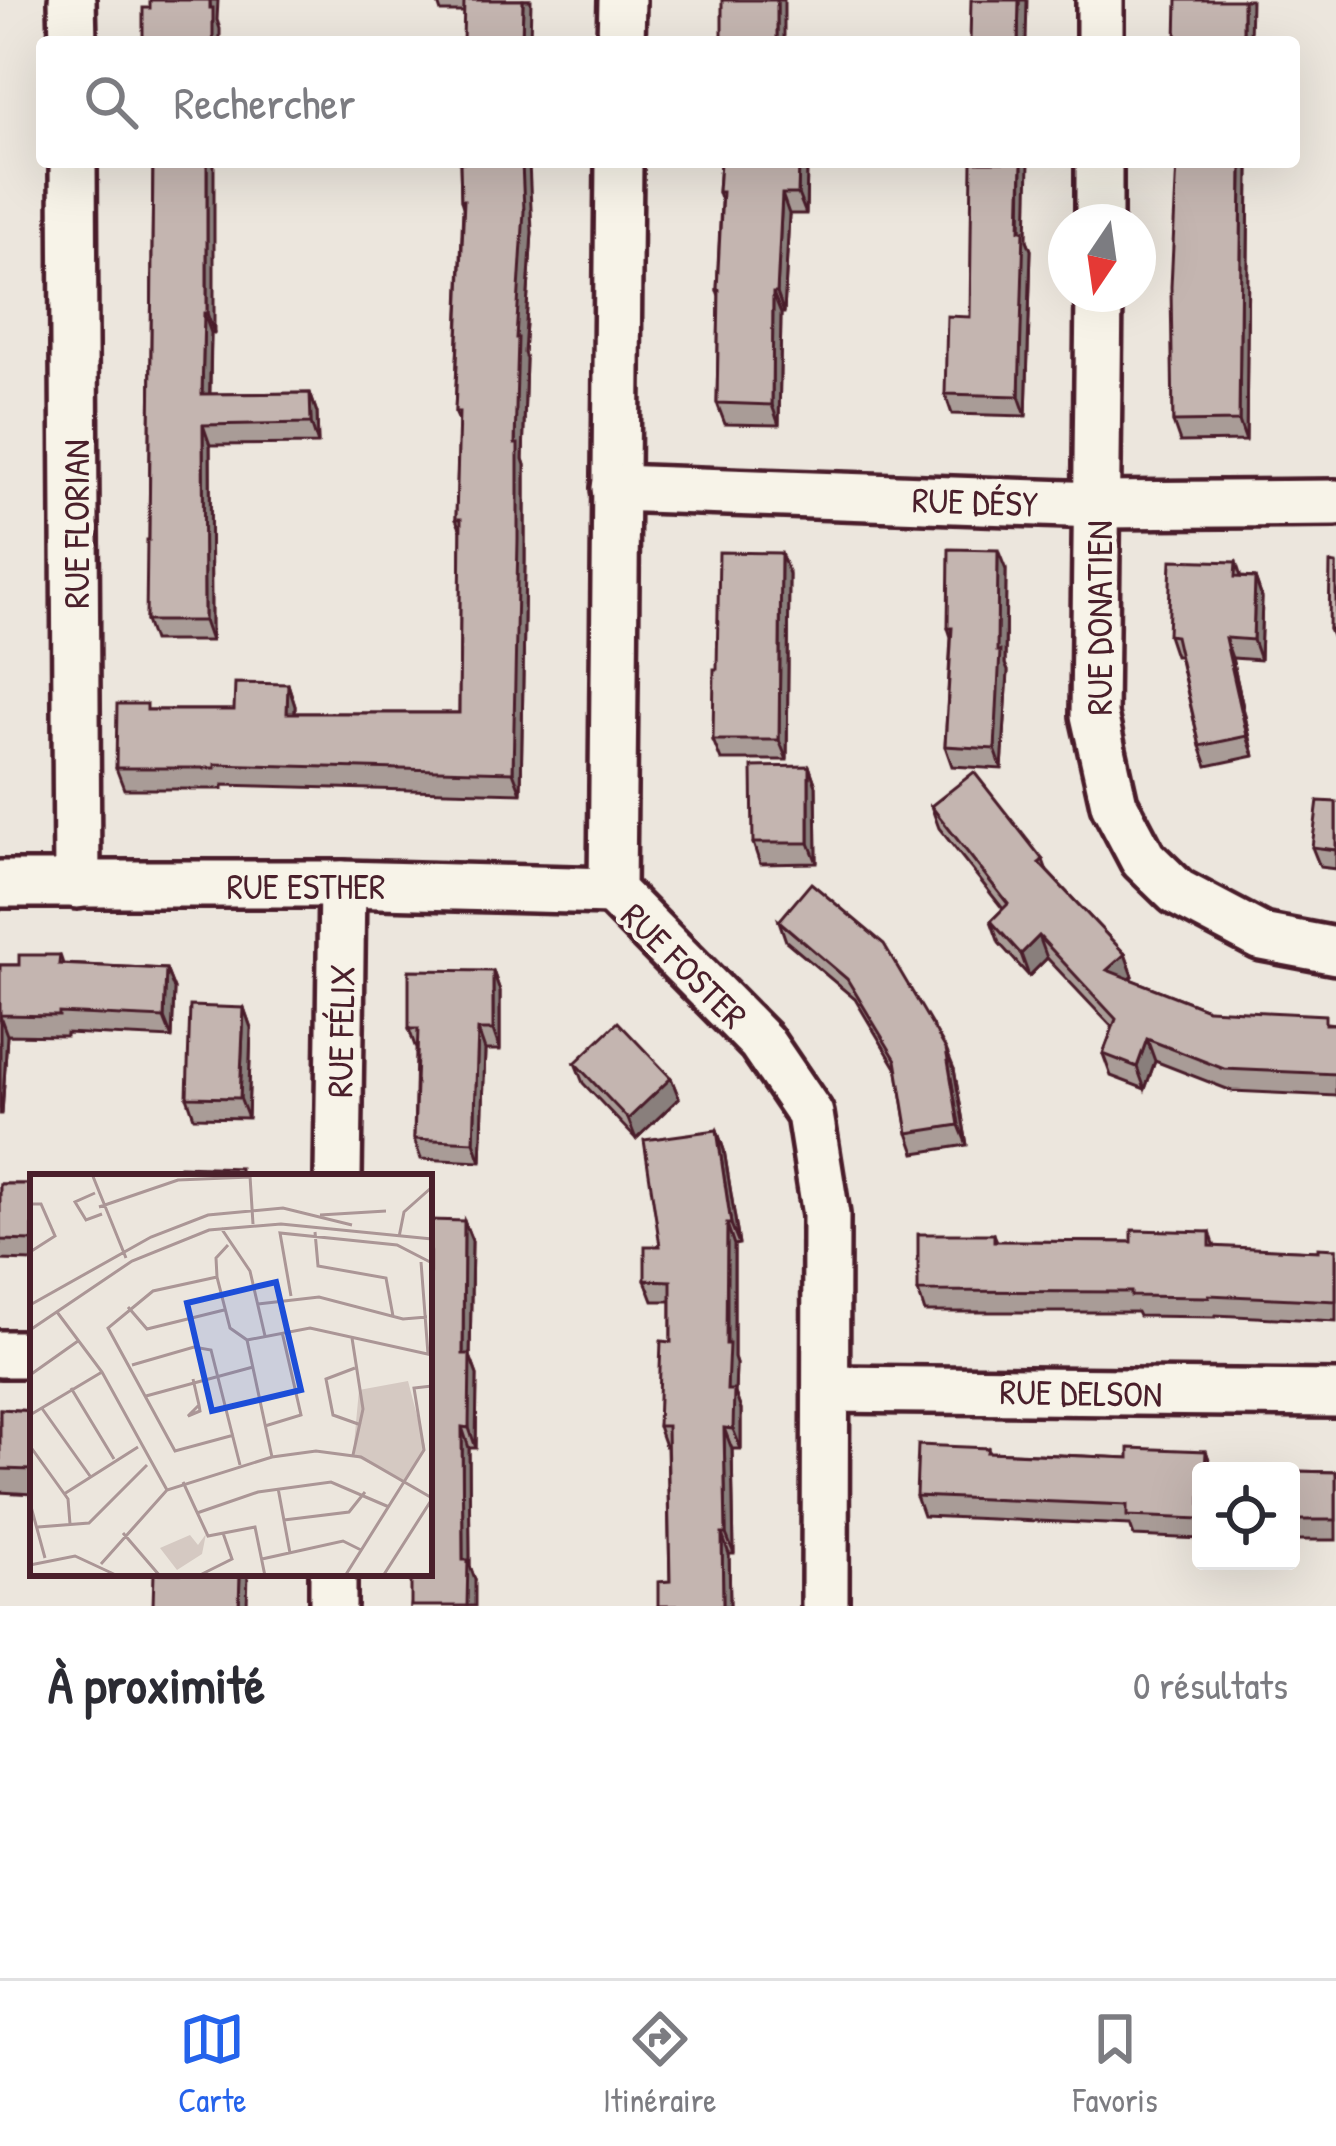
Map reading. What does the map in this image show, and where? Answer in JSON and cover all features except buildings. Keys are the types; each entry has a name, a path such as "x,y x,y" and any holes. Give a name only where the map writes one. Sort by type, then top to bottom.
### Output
{"street":[{"path":"72,0 73,36"},
{"path":"621,36 622,0"},
{"path":"1100,0 1100,36"},
{"name":"RUE FLORIAN","path":"73,168 77,885"},
{"name":"RUE FOSTER","path":"619,168 611,891 761,1042 810,1114 826,1215 825,1606"},
{"path":"1099,204 1100,168"},
{"name":"RUE DONATIEN","path":"1099,312 1094,715 1114,804 1143,859 1177,892 1262,937 1336,951"},
{"name":"RUE DÉSY","path":"615,488 1098,505 1336,503"},
{"name":"RUE ESTHER","path":"0,884 342,884 611,891"},
{"name":"RUE FÉLIX","path":"338,1174 342,884"},
{"name":"RUE DELSON","path":"826,1389 1336,1394"}]}
